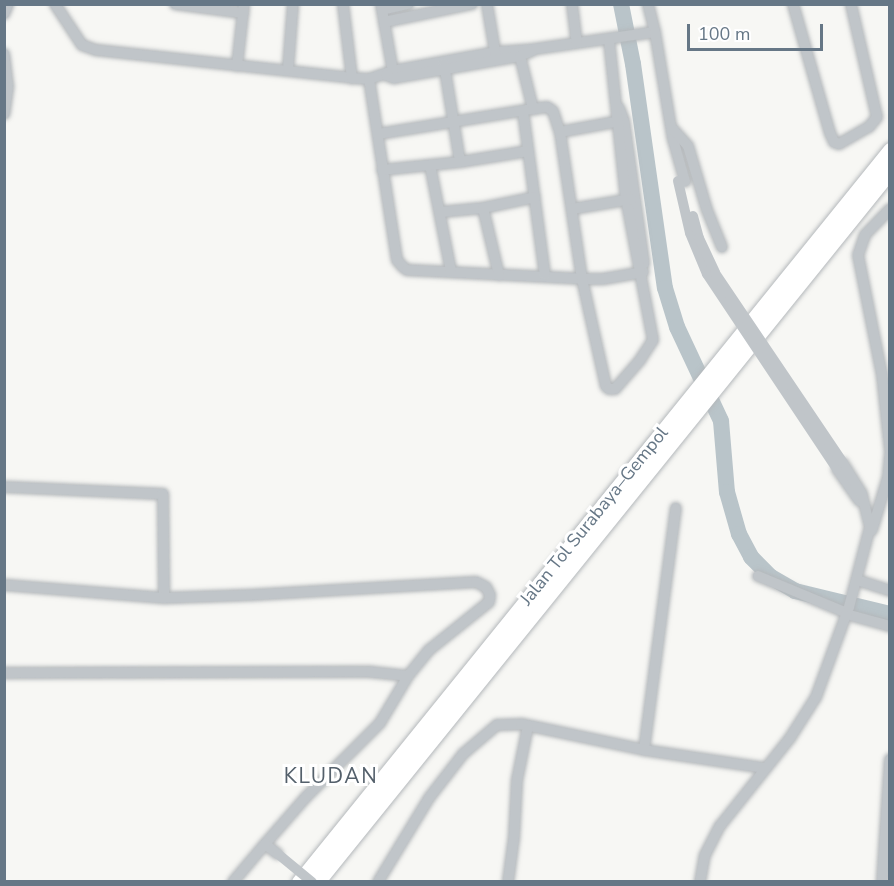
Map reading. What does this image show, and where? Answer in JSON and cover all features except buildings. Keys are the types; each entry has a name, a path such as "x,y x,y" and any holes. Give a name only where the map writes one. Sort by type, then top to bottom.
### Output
{"highway":[{"name":"Jalan Tol Surabaya–Gempol","path":"724,366 890,150"},
{"name":"Jalan Tol Surabaya–Gempol","path":"298,882 724,366 890,171"},
{"name":"Jalan Tol Surabaya–Gempol","path":"314,882 700,395"}],"street":[{"path":"4,14 8,4"},
{"path":"55,4 82,45 96,50 369,79 577,42 651,33"},
{"path":"175,4 244,9 237,66"},
{"path":"288,69 293,4"},
{"path":"343,4 352,78"},
{"path":"391,75 382,7 408,4"},
{"path":"384,22 422,9 472,4"},
{"path":"487,4 496,56"},
{"path":"572,4 577,42"},
{"path":"648,4 651,33 682,181 699,238 715,273 840,466 862,495 870,520 870,536"},
{"path":"793,4 830,133 834,142 839,144 869,127 877,117 851,4"},
{"path":"378,134 547,107 553,111 560,132 582,279 606,386 612,390 633,369 653,342 642,286 609,39"},
{"path":"519,52 528,110 528,151 545,275"},
{"path":"4,54 8,87 4,114"},
{"path":"444,64 460,162"},
{"path":"369,79 399,264 407,270 545,275 582,279 603,279 641,272"},
{"path":"560,132 620,121"},
{"path":"671,127 688,146 707,210 722,247"},
{"path":"382,170 460,162 528,151"},
{"path":"430,165 452,271"},
{"path":"441,212 483,208 535,197"},
{"path":"572,209 630,199"},
{"path":"483,208 499,274"},
{"path":"890,209 865,235 859,250 886,374 890,450"},
{"path":"700,882 710,843 734,805 790,738 816,697 857,581 885,486 890,454"},
{"path":"4,487 163,494 164,598"},
{"path":"644,750 676,508"},
{"path":"758,576 847,612 890,626"},
{"path":"857,581 890,591"},
{"path":"4,585 164,598 476,582 486,587 490,595 489,602 429,650 408,676 380,723 306,797 234,882"},
{"path":"4,673 371,672 408,676"},
{"path":"378,882 416,816 464,754 494,727 511,723 644,750 764,768"},
{"path":"508,882 514,837 517,780 528,726"},
{"path":"882,882 886,862 890,759"},
{"path":"265,844 314,882"}],"waterway":[{"path":"621,4 633,64 665,288 677,327 721,421 727,492 739,534 751,557 771,577 795,591 890,614"}],"district":[{"name":"KLUDAN","path":"331,776"}]}
